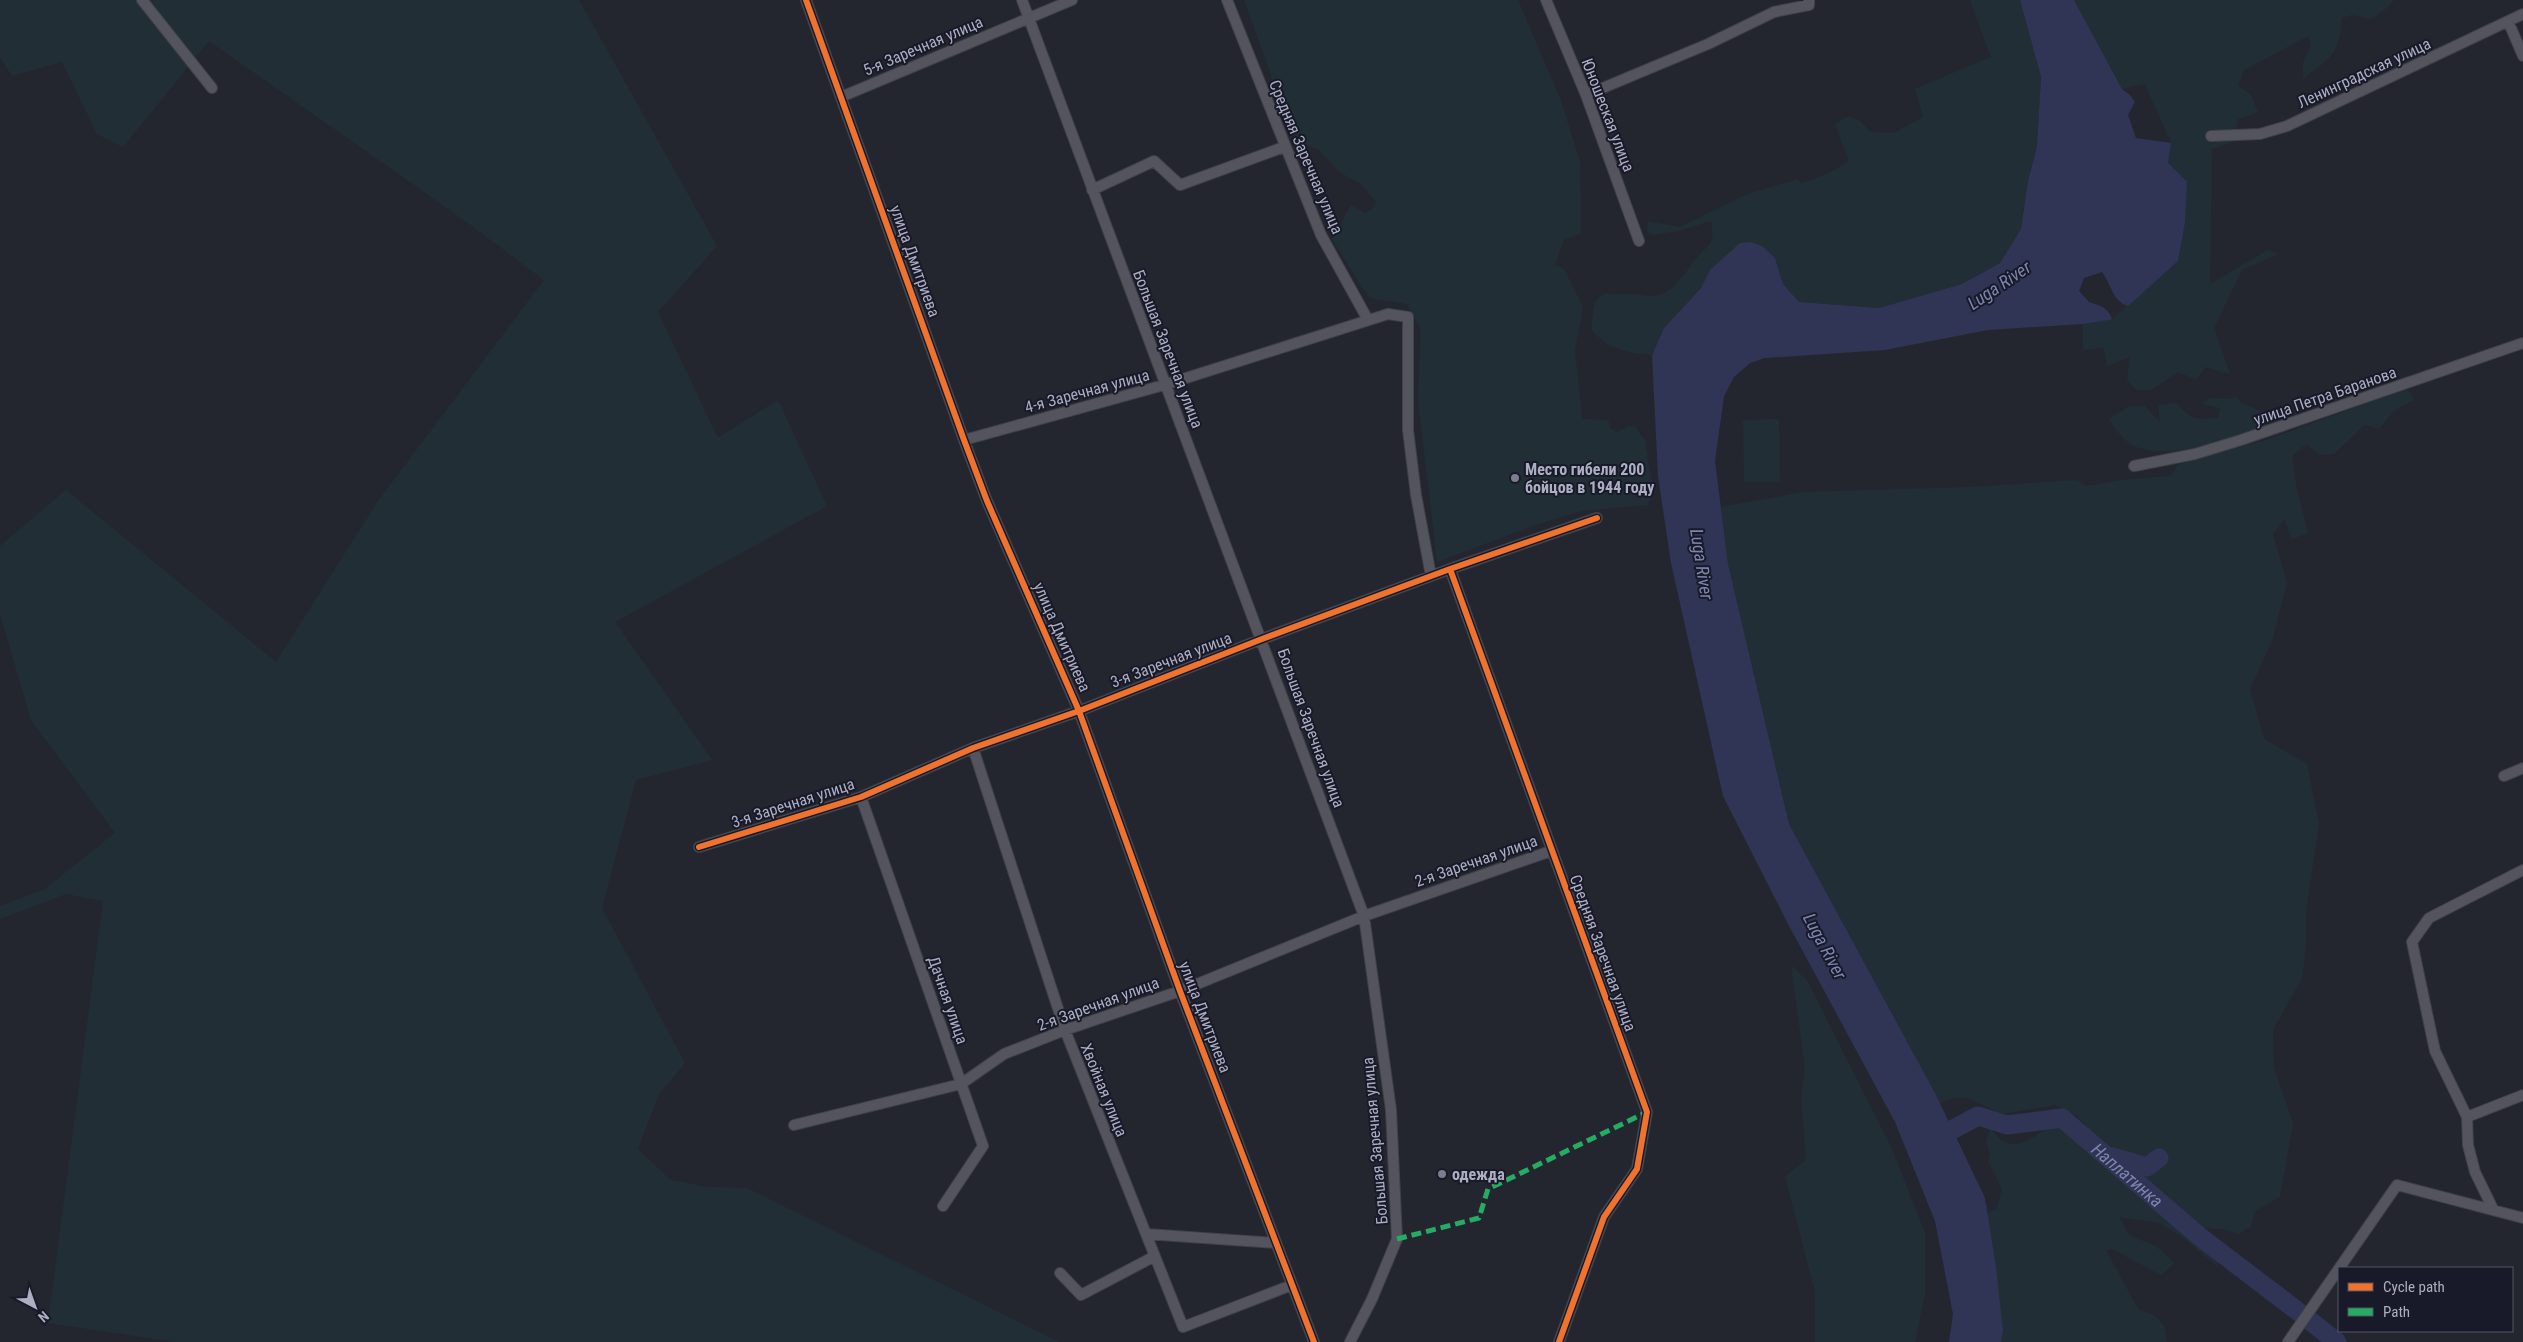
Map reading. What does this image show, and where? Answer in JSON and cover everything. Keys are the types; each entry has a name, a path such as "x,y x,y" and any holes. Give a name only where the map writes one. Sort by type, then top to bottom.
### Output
{"street":[{"path":"142,0 212,88"},
{"name":"улица Дмитриева","path":"806,0 987,501 1079,711 1180,991 1314,1342"},
{"name":"Большая Заречная улица","path":"1022,0 1164,385 1262,639 1364,916 1390,1110 1397,1239 1372,1299 1350,1342"},
{"name":"5-я Заречная улица","path":"842,97 1072,0"},
{"name":"Средняя Заречная улица","path":"1227,0 1284,147 1321,235 1368,320"},
{"name":"Юношеская улица","path":"1546,0 1586,96 1639,241"},
{"path":"1586,96 1708,44 1774,12 1809,3"},
{"name":"Ленинградская улица","path":"2211,136 2260,134 2287,126 2523,14"},
{"path":"2508,21 2523,56"},
{"path":"1092,190 1154,161 1180,185 1284,147"},
{"name":"4-я Заречная улица","path":"964,440 1164,385 1388,314 1408,317 1408,430 1416,495 1431,576"},
{"name":"улица Петра Баранова","path":"2134,466 2195,454 2241,440 2523,343"},
{"name":"3-я Заречная улица","path":"699,848 861,797 973,748 1079,711 1262,639 1431,576 1596,518"},
{"name":"Средняя Заречная улица","path":"1450,569 1646,1112 1637,1169 1604,1217 1559,1342"},
{"name":"Хвойная улица","path":"973,748 1065,1030 1183,1327 1292,1285"},
{"path":"2504,776 2523,768"},
{"name":"Дачная улица","path":"861,797 983,1146 943,1206"},
{"name":"2-я Заречная улица","path":"794,1124 961,1084 1004,1054 1065,1030 1180,991 1364,916 1551,851"},
{"path":"2492,1209 2474,1172 2468,1145 2467,1117 2435,1051 2412,942 2429,918 2523,870"},
{"path":"2467,1117 2523,1095"},
{"path":"2340,1267 2397,1185 2523,1218"},
{"path":"1146,1234 1276,1243"},
{"path":"1060,1273 1081,1294 1155,1256"},
{"path":"2288,1342 2338,1270"}],"shaded area":[{"path":"0,0 579,0 717,246 658,312 718,438 778,400 827,506 615,622 712,760 636,780 602,908 685,1063 659,1094 638,1149 671,1180 708,1187 747,1188 1059,1342 175,1342 48,1323 103,901 66,894 0,919 0,906 45,889 115,833 31,720 0,614 0,546 66,490 276,662 378,501 544,280 457,215 209,41 123,147 97,134 62,62 12,76 0,57"},
{"path":"1244,0 1518,0 1560,98 1580,161 1581,233 1564,240 1555,264 1564,269 1583,307 1575,350 1582,419 1608,420 1611,429 1617,433 1628,426 1635,427 1645,440 1653,492 1648,505 1581,511 1535,525 1437,562 1418,399 1421,330 1407,304 1369,298 1332,239 1351,205 1365,213 1371,210 1376,202 1361,184 1339,172 1318,149 1296,143"},
{"path":"1970,0 2020,0 2041,77 2037,146 2028,181 2021,229 2000,263 1962,284 1879,308 1799,302 1783,284 1775,258 1710,270 1701,288 1664,328 1652,355 1618,349 1597,336 1591,329 1597,299 1606,293 1652,296 1666,292 1677,283 1712,240 1711,221 1678,231 1653,235 1647,231 1648,221 1680,227 1750,193 1798,179 1801,184 1831,172 1849,161 1835,124 1849,116 1860,121 1871,132 1894,133 1923,117 1915,89 1991,57"},
{"path":"2074,0 2394,0 2387,8 2371,19 2352,15 2342,18 2341,31 2336,48 2327,60 2303,79 2303,63 2311,45 2308,36 2244,70 2238,86 2251,95 2258,112 2238,119 2233,142 2212,149 2210,284 2268,250 2278,254 2242,270 2214,328 2230,374 2205,367 2197,380 2178,372 2151,390 2136,390 2127,380 2130,357 2107,366 2104,348 2083,350 2083,324 2112,319 2178,261 2168,163 2171,143 2145,84 2122,89"},
{"path":"2406,389 2411,393 2414,400 2394,410 2379,429 2364,425 2334,454 2320,455 2306,444 2292,456 2297,489 2308,533 2292,539 2284,519 2273,534 2287,583 2272,641 2250,689 2264,739 2307,764 2319,824 2306,910 2306,948 2302,978 2273,1030 2274,1068 2293,1123 2280,1197 2255,1211 2251,1226 2239,1234 2222,1229 2196,1228 2215,1240 2218,1267 2181,1236 2159,1223 2120,1217 2130,1234 2158,1248 2174,1263 2161,1275 2112,1249 2106,1250 2138,1309 2151,1314 2162,1323 2167,1342 2001,1342 2003,1331 1987,1214 1997,1208 2002,1189 1988,1161 1990,1154 1986,1142 1990,1129 2001,1140 2009,1144 2016,1144 2030,1140 2056,1125 2084,1141 2086,1125 2076,1115 2055,1105 2001,1114 1968,1098 1954,1098 1940,1103 1789,824 1728,564 1721,507 1804,492 1971,487 2077,480 2086,486 2122,480 2171,476 2178,465 2216,452 2263,441"},
{"path":"2237,396 2240,402 2283,422 2205,446 2162,451 2144,449 2129,443 2115,429 2109,419 2129,406 2145,406 2160,422 2158,405 2176,403 2194,417 2204,419 2218,418 2220,408 2202,404 2209,398 2230,399"},
{"path":"1779,419 1780,482 1744,482 1743,420"},
{"path":"1791,965 1807,980 1892,1149 1925,1233 1925,1294 1915,1342 1815,1342 1815,1292 1785,1176 1806,1160 1801,1098 1805,1068"}],"water":[{"name":"Luga River","path":"2020,0 2074,0 2122,89 2135,102 2128,115 2136,138 2171,143 2168,163 2187,182 2185,222 2178,261 2128,306 2115,296 2102,272 2084,278 2079,291 2089,302 2106,310 2111,315 2112,319 2109,320 2083,324 1988,330 1885,350 1765,358 1750,363 1734,377 1724,396 1715,461 1728,564 1789,824 1936,1095 1985,1198 1996,1267 2003,1331 2001,1342 1949,1342 1953,1314 1935,1221 1895,1122 1787,922 1723,796 1671,563 1658,476 1652,355 1664,328 1701,288 1710,270 1740,243 1751,242 1762,246 1775,258 1783,284 1799,302 1879,308 1962,284 2000,263 2021,229 2028,181 2037,146 2041,77"}],"waterway":[{"name":"Наплатинка","path":"1929,1142 1978,1116 2007,1125 2062,1118 2199,1236 2304,1316"},
{"path":"2113,1157 2147,1167 2159,1158"},
{"name":"Наплатинка","path":"2309,1320 2337,1342"}],"marked path":[{"path":"1397,1239 1479,1218 1488,1189 1647,1112"}],"cycle path":[{"path":"806,0 987,501 1079,711 1180,991 1314,1342"},
{"path":"699,847 861,797 973,748 1079,711 1262,639 1450,569 1597,518"},
{"path":"1450,569 1647,1112 1637,1169 1604,1217 1559,1342"}],"place":[{"name":"Место гибели 200 бойцов в 1944 году","path":"1515,478"},
{"name":"одежда","path":"1442,1174"}]}
